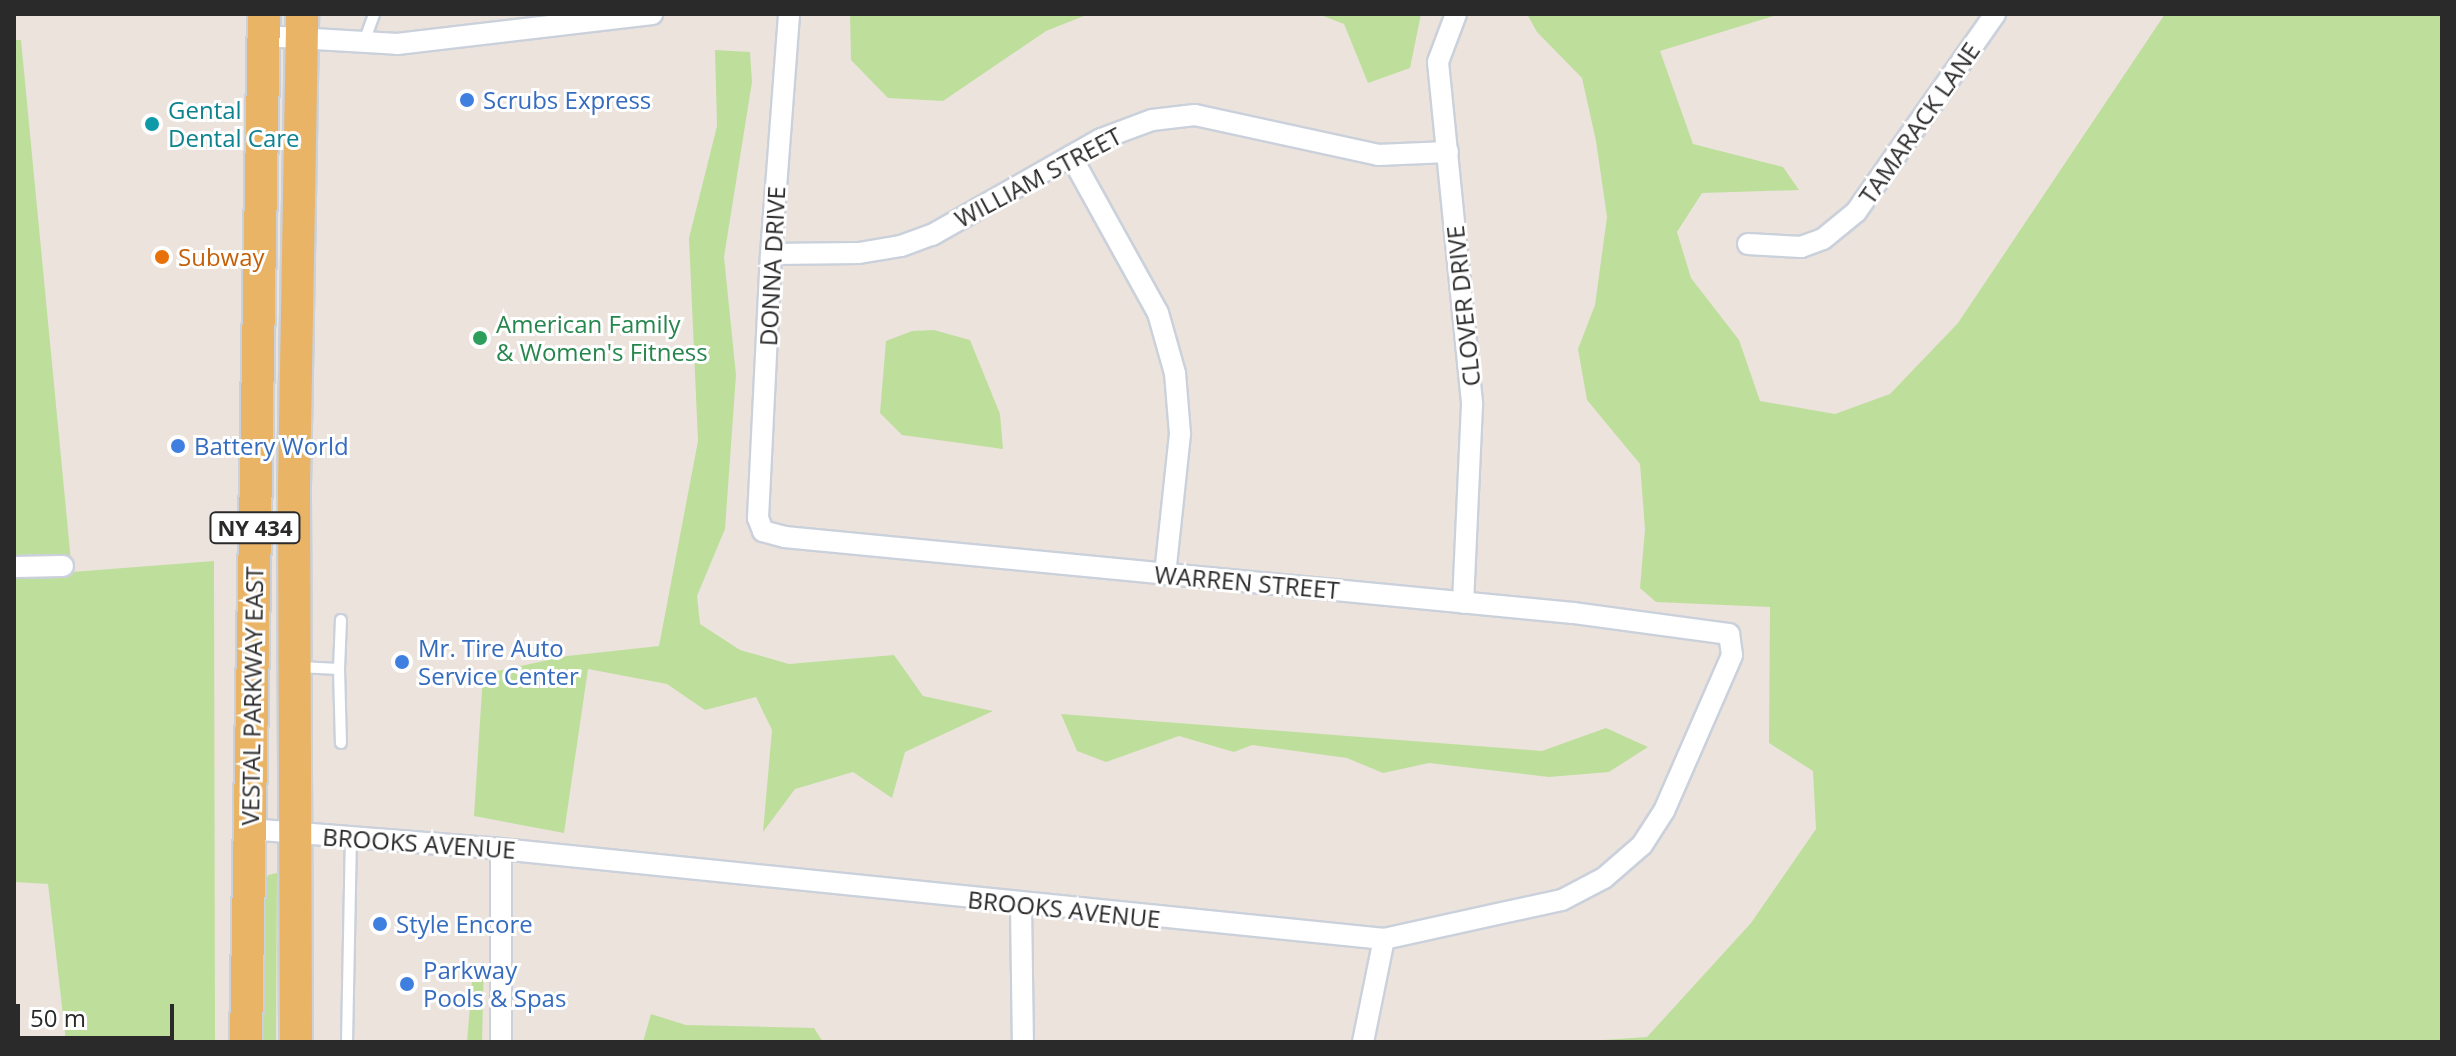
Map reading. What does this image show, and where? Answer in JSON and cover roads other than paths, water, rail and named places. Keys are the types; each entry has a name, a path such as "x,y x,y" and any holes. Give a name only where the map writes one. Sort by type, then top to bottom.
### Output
{"main road":[{"name":"VESTAL PARKWAY EAST","path":"246,1042 264,25"},
{"name":"VESTAL PARKWAY EAST","path":"296,1042 294,834 302,27"}],"street":[{"path":"264,25 302,27 364,42 560,20 652,14"},
{"name":"DONNA DRIVE","path":"758,518 771,254 789,14"},
{"name":"CLOVER DRIVE","path":"1456,14 1438,62 1472,405 1463,603"},
{"name":"TAMARACK LANE","path":"1748,244 1801,247 1823,239 1856,212 1995,14"},
{"name":"WILLIAM STREET","path":"771,254 859,253 901,246 932,235 1071,156 1152,120 1195,115 1344,151 1448,152"},
{"path":"1071,156 1158,313 1175,373 1180,434 1165,574"},
{"name":"WARREN STREET","path":"758,518 763,531 785,537 1706,628 1729,634 1733,649"},
{"path":"14,567 63,566"},
{"name":"BROOKS AVENUE","path":"249,829 501,849 1021,905 1384,939 1562,900 1604,878 1642,845 1664,811 1733,649"},
{"path":"501,849 501,1042"},
{"path":"1021,905 1023,1042"},
{"path":"1363,1042 1384,939"}],"lane":[{"path":"364,42 374,14"},
{"path":"341,620 341,743"},
{"path":"295,666 339,669"},
{"path":"347,1042 351,838"}],"place":[{"name":"Scrubs Express","path":"467,100"},
{"name":"Gental Dental Care","path":"152,124"},
{"name":"Subway","path":"162,257"},
{"name":"American Family & Women's Fitness","path":"480,338"},
{"name":"Battery World","path":"178,446"},
{"name":"Mr. Tire Auto Service Center","path":"402,662"},
{"name":"Style Encore","path":"380,924"},
{"name":"Parkway Pools & Spas","path":"407,984"}]}
